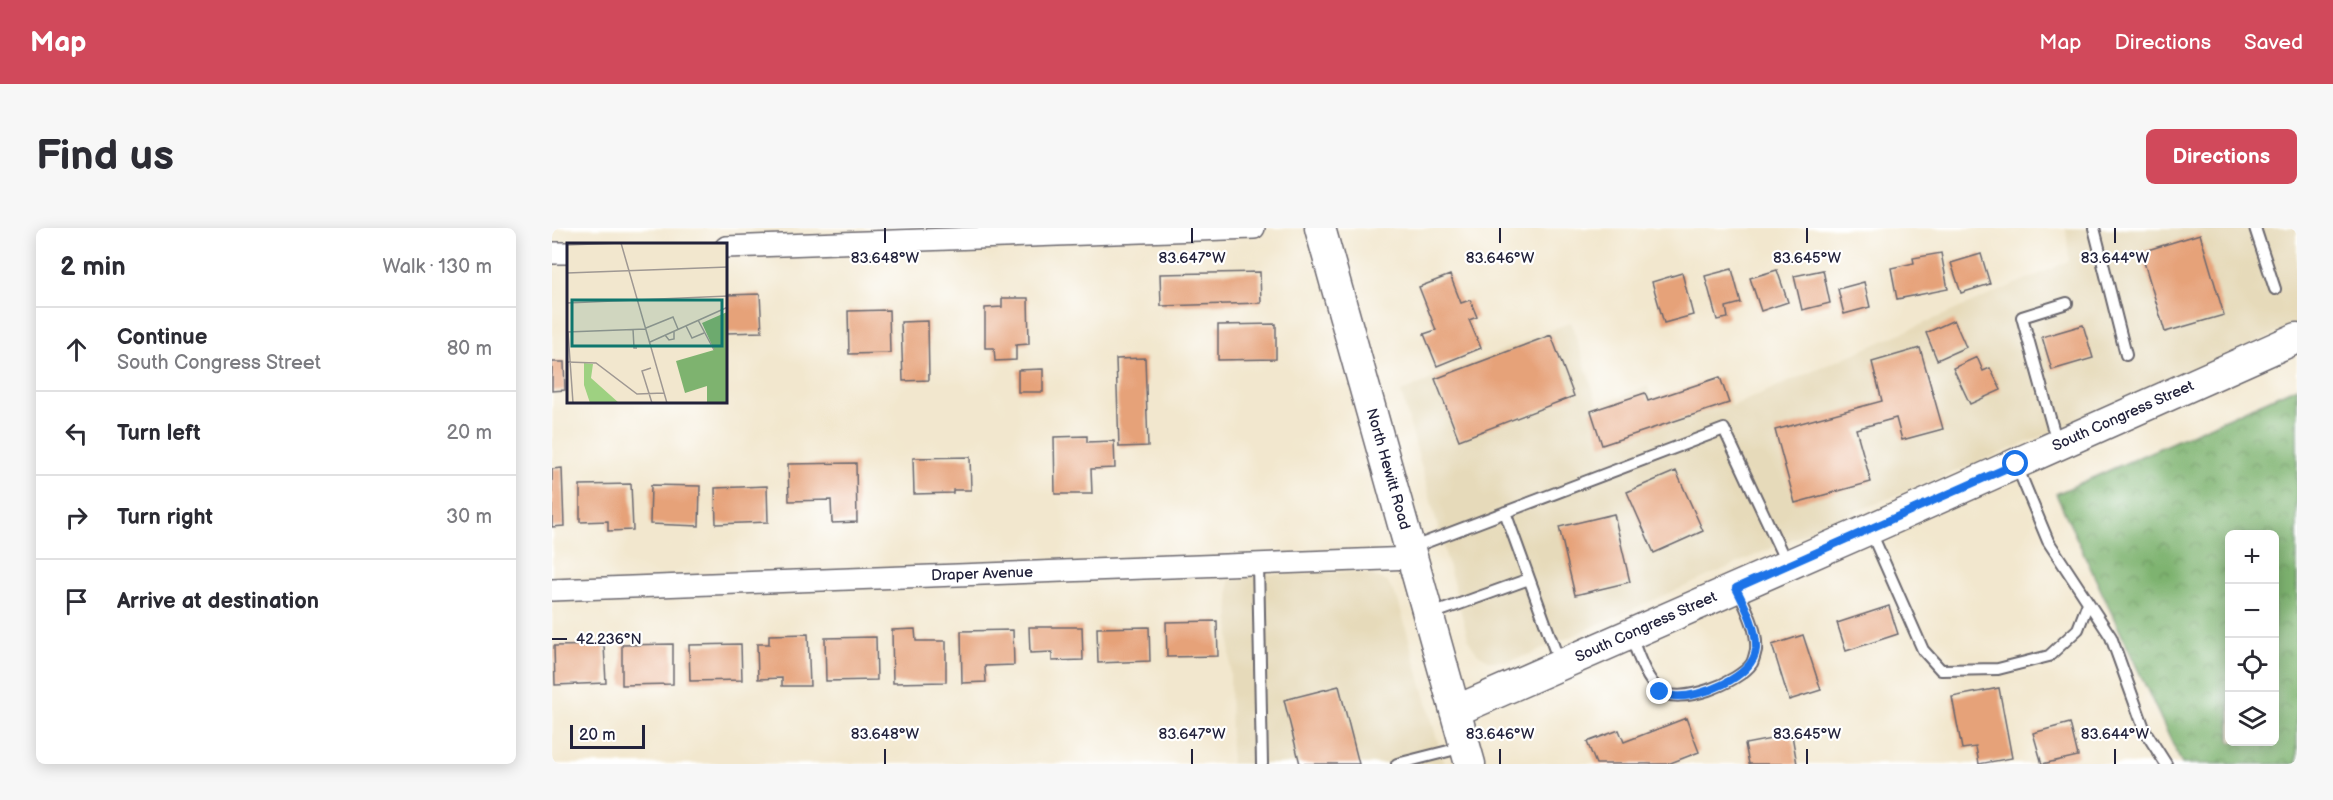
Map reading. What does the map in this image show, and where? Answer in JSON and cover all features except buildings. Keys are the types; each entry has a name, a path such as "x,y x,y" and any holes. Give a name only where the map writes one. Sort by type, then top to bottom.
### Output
{"street":[{"path":"728,247 1254,228"},
{"name":"North Hewitt Road","path":"1320,228 1468,755"},
{"name":"South Congress Street","path":"1455,711 2297,338"},
{"name":"Draper Avenue","path":"552,590 1258,563 1411,553"}],"lane":[{"path":"2094,228 2126,355"},
{"path":"2254,228 2275,289"},
{"path":"2057,446 2022,317 2067,303"},
{"path":"1411,553 1504,512 1724,429 1787,565"},
{"path":"2016,464 2048,541 2111,637 2145,731 2166,764"},
{"path":"1504,512 1560,665"},
{"path":"1870,529 1923,650 1941,670 1998,669 2049,656 2078,629 2088,603"},
{"path":"1258,563 1262,764"},
{"path":"1429,615 1529,579"},
{"path":"1629,634 1651,680 1660,692 1672,696 1689,696 1739,676 1752,663 1756,649 1749,615 1736,588"},
{"path":"1397,764 1468,755"}],"shaded area":[{"path":"2066,228 2297,228 2297,324 2110,409 1843,517 1531,654 1508,661 1490,661 1478,654 1469,641 1401,392 1571,322 1598,405 1648,386 1653,400 1722,375 1732,406 2069,261"},
{"path":"1356,572 1372,575 1387,582 1398,600 1444,764 1231,764 1229,575"}],"green space":[{"path":"2297,387 2297,764 2182,764 2056,494"}],"route":[{"path":"1660,692 1672,696 1689,696 1739,676 1752,663 1756,649 1754,634 1749,615 1736,588 2016,464"}]}
